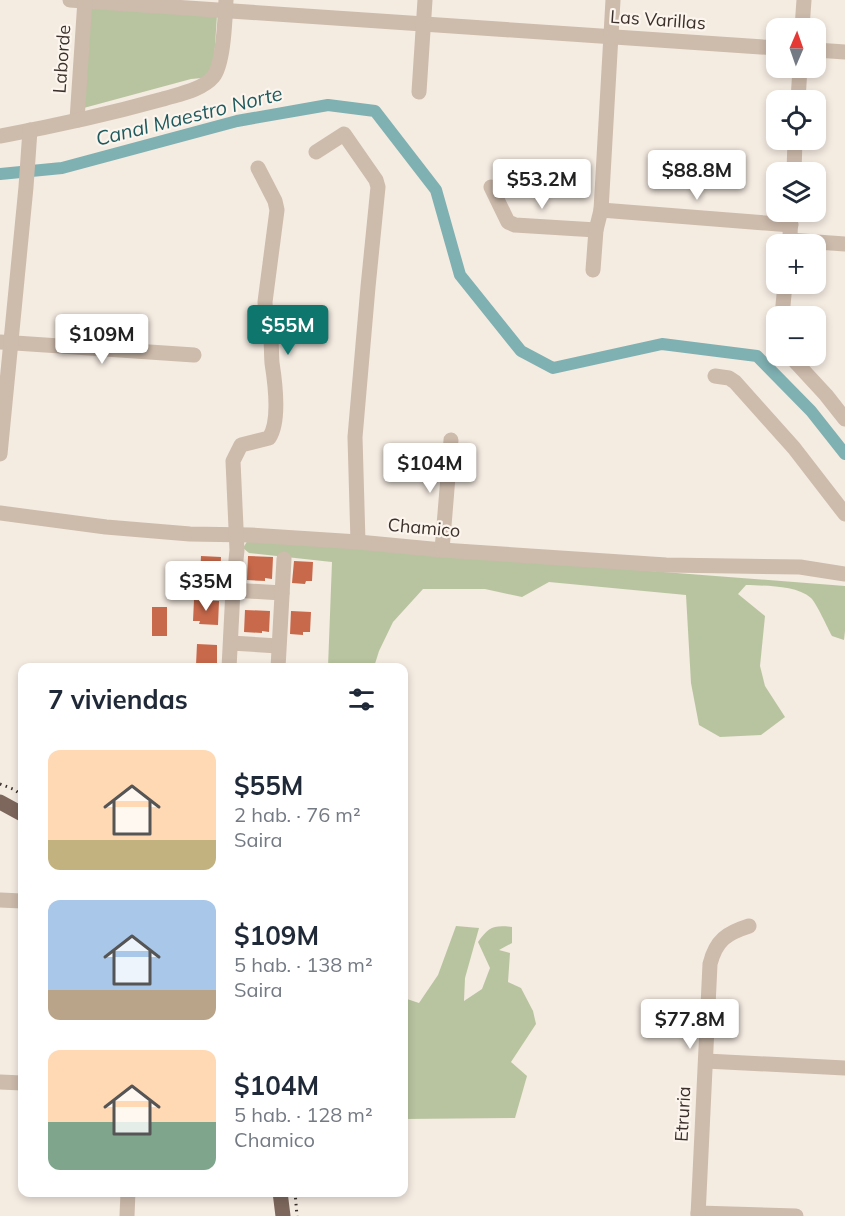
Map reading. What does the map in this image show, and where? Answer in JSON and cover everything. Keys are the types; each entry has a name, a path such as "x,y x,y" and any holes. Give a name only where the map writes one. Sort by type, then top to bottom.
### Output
{"main road":[{"path":"0,802 18,812"},
{"path":"281,1197 283,1216"}],"street":[{"name":"Las Varillas","path":"80,0 225,5 424,24 766,47"},
{"name":"Laborde","path":"77,120 80,0"},
{"path":"419,92 425,0"},
{"path":"593,270 596,230 601,210 613,0"},
{"path":"803,18 804,0"},
{"path":"0,136 120,111 203,85 213,77 218,68 225,5"},
{"path":"826,51 845,52"},
{"path":"0,454 6,342 26,187 30,130"},
{"path":"316,152 344,134 376,180 378,187 355,437 358,542"},
{"path":"229,663 237,550 233,461 241,445 269,438 272,432 276,383 265,302 277,210 275,201 258,168"},
{"path":"491,187 508,222 515,225 596,230"},
{"path":"601,210 790,230 845,244"},
{"path":"6,342 194,355"},
{"path":"799,366 845,419"},
{"path":"715,376 729,378 735,382 794,448 845,514"},
{"path":"442,550 451,440"},
{"name":"Chamico","path":"0,513 106,527 190,534 358,542 666,565 800,567 845,574"},
{"path":"278,663 284,559"},
{"path":"233,591 282,593"},
{"path":"231,643 278,646"},
{"path":"0,900 18,901"},
{"name":"Etruria","path":"698,1215 710,964 713,953 720,942 733,931 749,926"},
{"path":"706,1061 845,1068"},
{"path":"0,1082 18,1083"},
{"path":"127,1216 128,1197"},
{"path":"698,1215 796,1216"}],"green space":[{"path":"88,6 217,15 213,77 191,79 80,109"},
{"path":"248,540 845,586 844,640 832,636 819,610 811,598 805,594 780,587 746,585 738,594 765,616 760,666 765,686 785,717 761,735 720,737 699,725 691,683 686,595 549,582 522,597 485,589 423,589 393,622 375,663 328,663 332,562 249,553 243,548"},
{"path":"456,926 479,928 465,978 464,1001 482,989 490,968 478,942 492,928 512,927 512,943 499,950 510,953 508,982 521,988 533,1011 536,1024 511,1062 527,1076 515,1118 408,1119 408,999 419,1003 438,975"}],"building":[{"path":"201,556 221,557 220,580 206,580 206,577 200,577"},
{"path":"248,556 273,557 272,579 247,580"},
{"path":"294,561 313,562 312,581 306,581 305,584 292,583"},
{"path":"194,600 219,601 218,625 199,624 200,621 193,621"},
{"path":"152,607 167,607 167,636 152,636"},
{"path":"245,610 270,611 269,632 244,632"},
{"path":"291,611 311,612 310,632 303,632 303,635 290,634"},
{"path":"197,644 217,645 217,663 196,663"}],"waterway":[{"name":"Canal Maestro Norte","path":"0,174 62,168 237,121 328,105 375,111 436,190 460,275 521,351 553,368 662,344 757,356 811,411 845,454"}],"railway":[{"path":"0,784 18,792"},
{"path":"295,1197 297,1216"}]}
